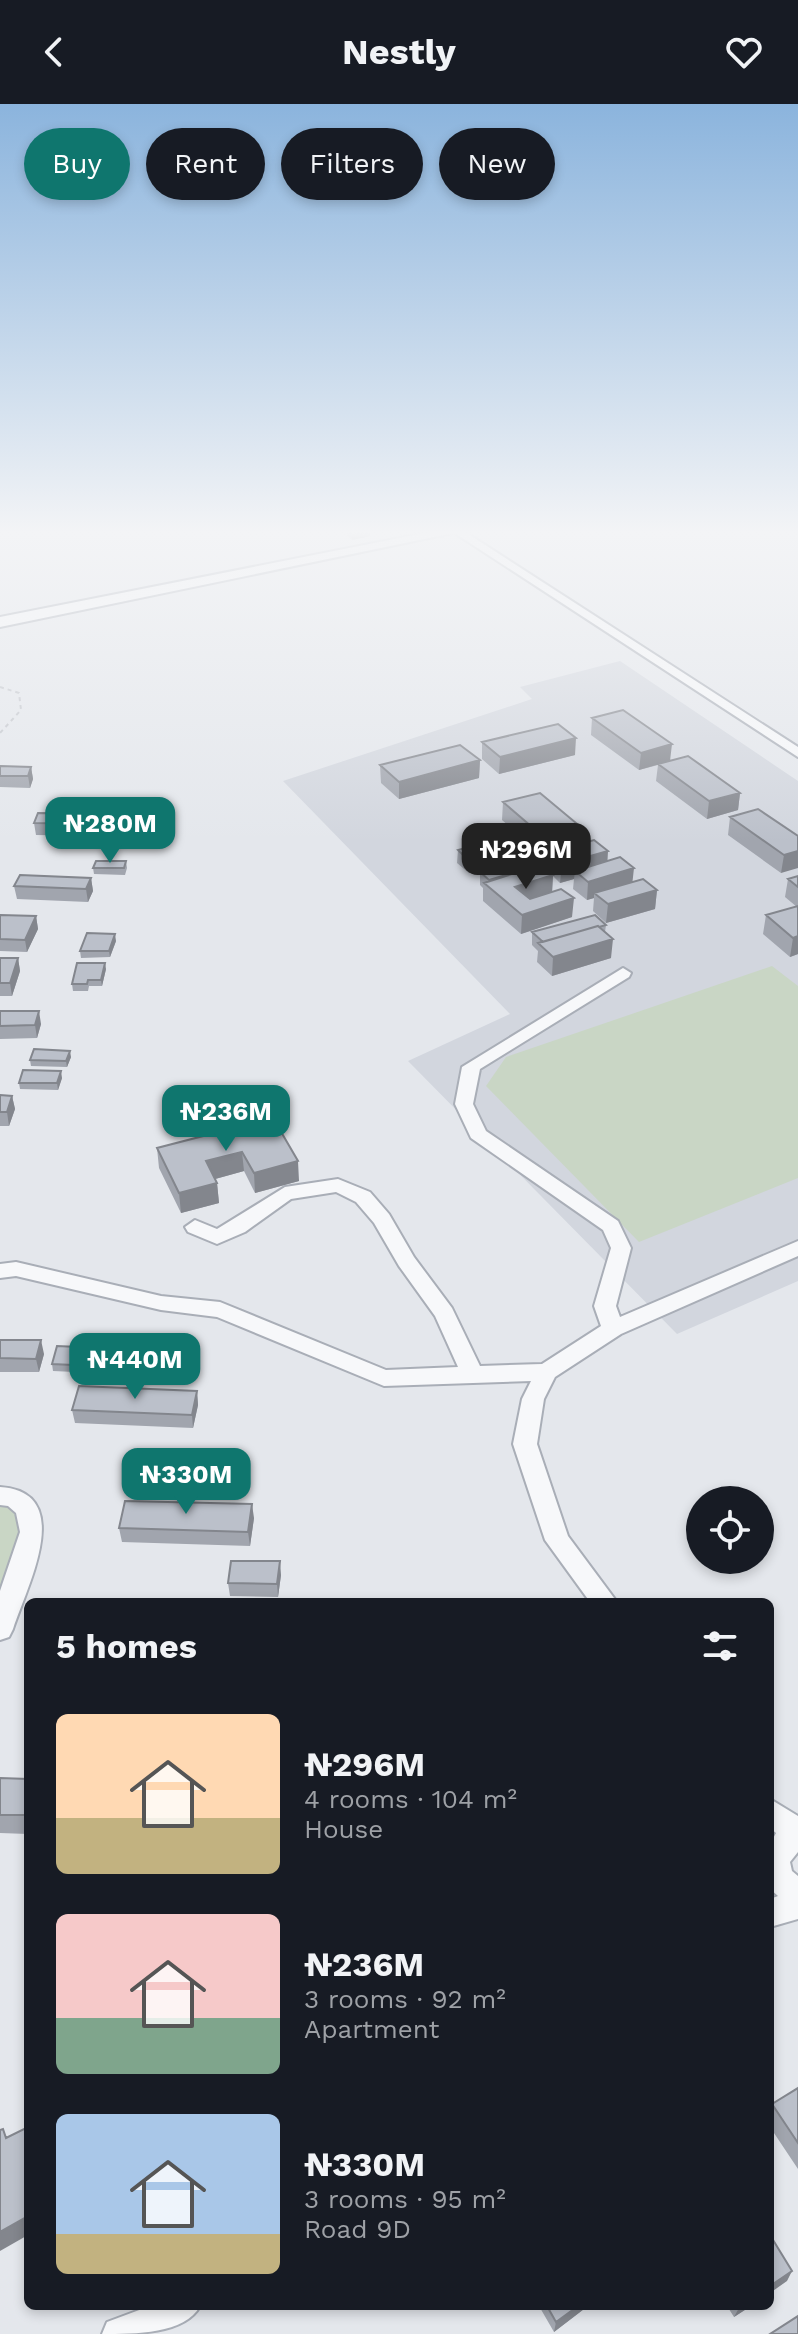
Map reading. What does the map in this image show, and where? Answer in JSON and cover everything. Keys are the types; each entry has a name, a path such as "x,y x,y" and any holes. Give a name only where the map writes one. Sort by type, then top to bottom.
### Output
{"street":[{"path":"616,634 798,753"},
{"path":"613,1329 605,1306 621,1248 611,1226 478,1134 464,1104 471,1067 623,973"},
{"path":"195,1227 217,1237 238,1227 285,1193 338,1185 363,1197 382,1219 406,1261 444,1313 473,1375"},
{"path":"0,1271 16,1269 161,1303 220,1310 384,1378 546,1372 613,1329 798,1248"},
{"path":"546,1372 533,1399 525,1444 557,1540 601,1598"},
{"path":"0,1496 13,1497 27,1508 32,1532 0,1629"},
{"path":"774,1815 798,1832"},
{"path":"778,1855 779,1878 798,1895"},
{"path":"774,1912 798,1905"},
{"path":"119,2334 156,2322 176,2310"}],"path":[{"path":"0,687 19,693 21,710 0,733"}],"shaded area":[{"path":"620,661 798,781 798,1281 677,1334 408,1061 510,1014 283,781 532,699 520,687"}],"green space":[{"path":"772,966 798,986 798,1178 639,1242 486,1086 506,1057"},
{"path":"0,1503 12,1509 22,1528 0,1598"}],"building":[{"path":"623,710 672,744 641,753 592,718"},
{"path":"558,724 576,738 500,757 482,742"},
{"path":"460,745 480,760 399,782 380,765"},
{"path":"688,756 740,793 709,801 658,764"},
{"path":"0,766 31,767 28,776 0,776"},
{"path":"540,793 576,823 539,833 503,802"},
{"path":"758,809 798,836 798,851 784,855 730,817"},
{"path":"38,813 115,814 112,824 34,823"},
{"path":"98,832 129,833 127,840 95,839"},
{"path":"500,839 512,850 469,861 458,850"},
{"path":"594,840 608,851 562,864 548,853"},
{"path":"620,857 634,868 588,882 575,871"},
{"path":"527,859 536,866 489,880 480,872"},
{"path":"96,861 126,861 124,868 93,868"},
{"path":"540,865 553,875 515,887 530,899 561,889 574,898 522,915 484,883"},
{"path":"20,875 91,878 86,889 14,886"},
{"path":"798,876 798,887 788,879"},
{"path":"643,879 657,890 608,904 594,893"},
{"path":"798,906 798,936 793,938 766,915"},
{"path":"0,915 36,916 25,940 0,939"},
{"path":"595,915 606,925 543,942 532,932"},
{"path":"598,926 613,939 553,957 538,943"},
{"path":"87,933 115,934 109,951 80,951"},
{"path":"0,958 18,958 10,983 0,983"},
{"path":"77,963 105,963 101,980 72,984"},
{"path":"0,1011 39,1011 35,1025 0,1026"},
{"path":"34,1049 70,1051 66,1061 30,1060"},
{"path":"23,1070 61,1071 57,1083 19,1083"},
{"path":"0,1095 12,1096 7,1112 0,1112"},
{"path":"273,1118 298,1161 254,1173 242,1152 206,1161 217,1183 179,1193 157,1148"},
{"path":"0,1340 41,1340 36,1359 0,1358"},
{"path":"57,1346 100,1348 95,1366 52,1364"},
{"path":"79,1386 197,1391 192,1415 72,1410"},
{"path":"125,1501 252,1504 248,1532 119,1528"},
{"path":"231,1561 280,1561 277,1584 228,1583"},
{"path":"0,1778 24,1779 24,1815 0,1815"},
{"path":"798,2088 798,2143 774,2107 774,2103"},
{"path":"3,2129 6,2138 24,2129 24,2218 0,2232 0,2130"},
{"path":"774,2242 792,2271 774,2283"},
{"path":"549,2310 572,2310 556,2322"},
{"path":"798,2316 798,2334 770,2334"}]}
